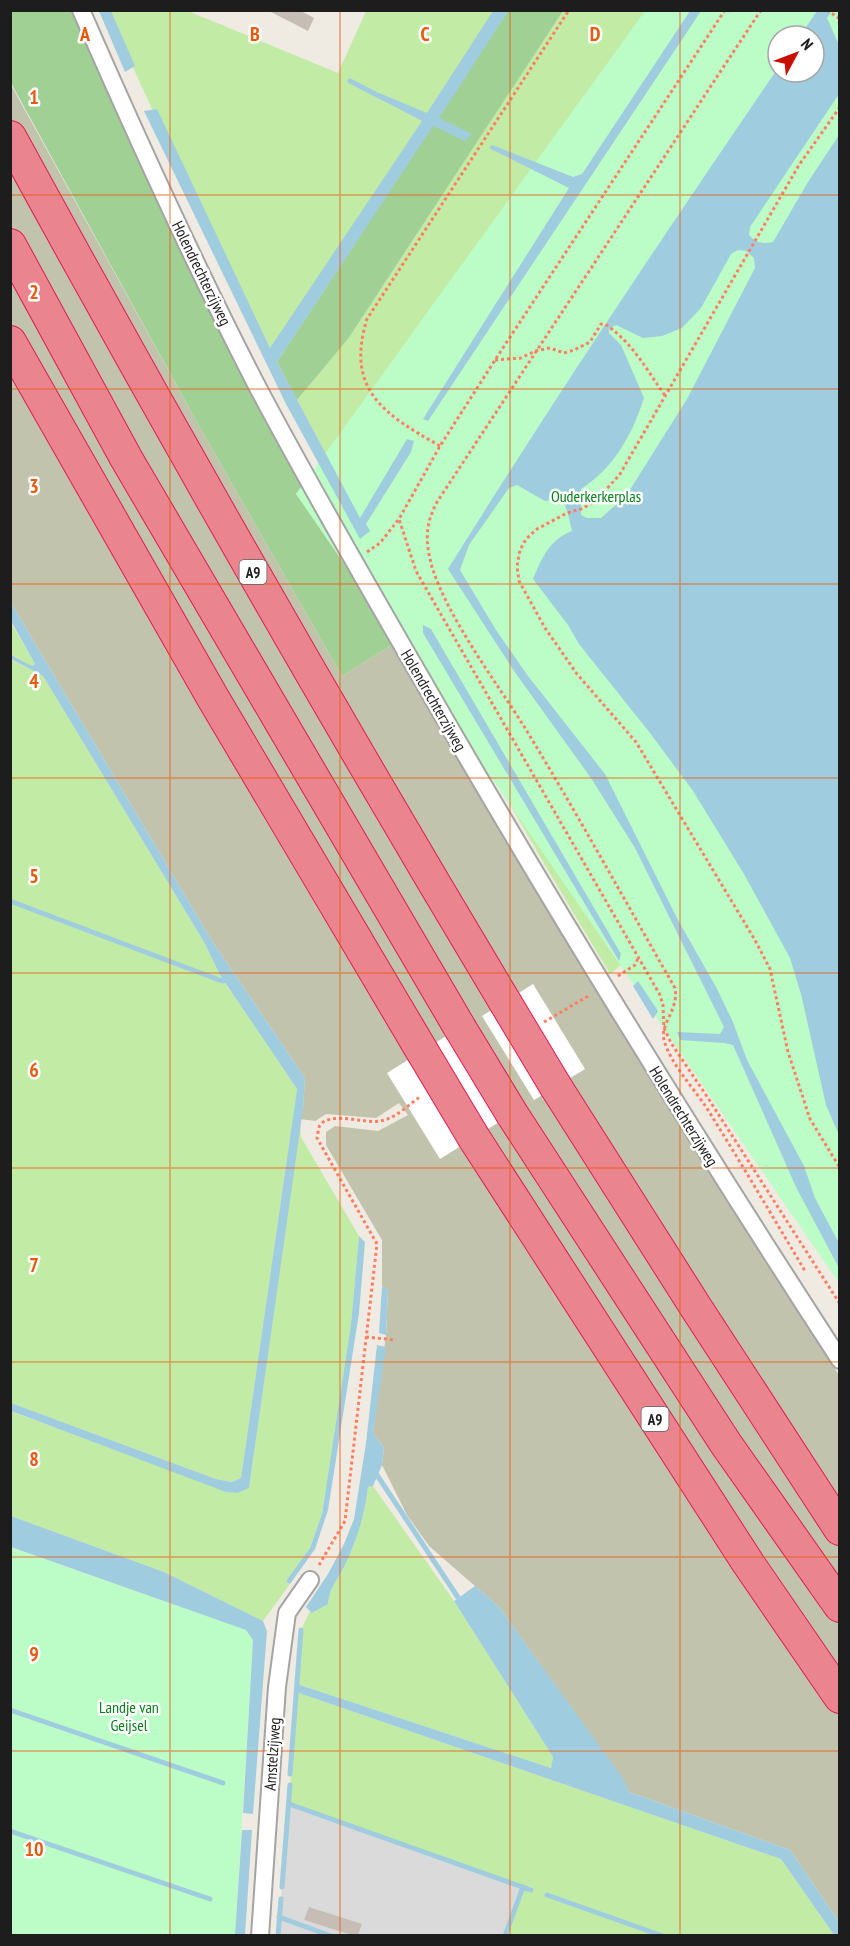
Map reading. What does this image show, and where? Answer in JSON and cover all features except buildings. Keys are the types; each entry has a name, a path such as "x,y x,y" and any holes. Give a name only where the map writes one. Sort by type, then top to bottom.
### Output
{"highway":[{"name":"A9","path":"10,136 196,473 404,833 556,1087 840,1529"},
{"path":"10,245 126,458 512,1114 726,1444 840,1606"},
{"name":"A9","path":"10,342 213,698 474,1138 748,1563 840,1697"}],"street":[{"name":"Holendrechterzijweg","path":"81,10 147,159 256,384 354,561 478,777 604,986 743,1210 840,1360"},
{"name":"Amstelzijweg","path":"260,1935 277,1687 286,1613 310,1580"}],"path":[{"path":"440,446 407,427 386,410 369,391 361,372 360,340 367,319 569,10"},
{"path":"354,561 380,543 399,519 440,446 495,360 725,10"},
{"path":"761,10 437,502 429,518 427,542 433,568 447,602 542,757 675,988 677,997 664,1028 670,1043 840,1304"},
{"path":"827,10 840,19"},
{"path":"840,107 799,165 620,474 596,501 537,529 526,539 520,550 517,566 519,581 545,628 578,674 636,742 755,940 770,969 788,1052 810,1119 826,1149 840,1168"},
{"path":"495,360 521,358 535,351 550,348 564,353 574,350 590,342 601,324 605,324 632,346 666,397"},
{"path":"399,519 416,571 635,949 638,958 645,965 660,995 663,1005 664,1039 673,1058 810,1278"},
{"path":"539,1025 604,986 635,965 638,958"},
{"path":"310,1580 345,1521 377,1244 317,1138 318,1130 320,1124 331,1118 379,1122 390,1118 421,1097"},
{"path":"366,1337 396,1340"}],"shaded area":[{"path":"10,83 199,426 342,676 395,643 642,1062 839,1375 839,1922 790,1850 629,1792 621,1777 499,1607 429,1546 407,1515 382,1465 384,1448 373,1433 386,1335 388,1289 382,1287 382,1240 326,1145 326,1132 335,1126 378,1131 408,1115 399,1103 376,1118 326,1114 315,1121 300,1119 305,1078 212,941 11,603"},
{"path":"289,1804 523,1887 505,1935 278,1936"}],"green space":[{"path":"10,11 76,11 395,643 342,676 199,426 11,83"},
{"path":"107,11 188,11 338,73 366,11 508,11 277,362 158,122"},
{"path":"508,11 563,11 348,339 297,400 277,362"},
{"path":"563,11 720,11 360,519 297,400 348,339"},
{"name":"Ouderkerkerplas","path":"645,11 839,11 839,1283 296,494"},
{"path":"10,621 35,664 32,666 11,655"},
{"path":"421,650 621,965 610,974 546,867"},
{"path":"10,659 43,676 204,942 220,975 297,1089 241,1478 232,1482 216,1479 11,1403"},
{"path":"300,1124 301,1137 359,1236 351,1324 322,1514 310,1548 286,1581 290,1584 263,1621 164,1572 11,1516 10,1411 226,1491 238,1493 249,1488"},
{"path":"373,1486 454,1601 553,1757 551,1768 297,1684 301,1630 310,1611 313,1613 327,1604 332,1588 357,1536 368,1487"},
{"name":"Landje van Geijsel","path":"10,1547 246,1630 253,1640 235,1935 11,1935"},
{"path":"296,1692 781,1859 834,1935 505,1935 522,1887 289,1804"}],"water":[{"path":"99,11 111,11 135,66 125,72"},
{"path":"493,11 508,11 439,118 472,134 465,141 433,126 277,362 360,518 407,439 414,441 411,452 366,524 370,531 360,539 286,404 144,111 157,109 270,348 422,121 378,98 379,93 427,113"},
{"path":"690,11 701,11 428,421 423,419 569,188 489,148 492,145 573,177 582,174"},
{"name":"Ouderkerkerplas","path":"817,11 832,11 827,18 839,45 839,94 750,227 749,235 760,242 773,242 839,135 839,1135 826,1105 801,994 790,958 744,874 693,791 579,644 568,625 533,579 543,557 552,545 557,539 572,531 567,510 561,498 545,501 517,485 509,488 469,545 460,570 496,630 528,676 605,774 678,920 716,987 733,1022 747,1060 804,1166 815,1198 839,1243 839,1268 796,1187 733,1045 680,1040 677,1032 720,1034 724,1027 635,848 591,778 514,671 448,569 528,442 767,84 826,84 826,24 808,24","holes":["738,250 746,251 754,258 755,268 687,399 626,496 601,518 587,518 581,515 581,489 593,481 620,450 634,425 644,398 621,345 609,333 609,329 616,325 643,338 662,336 682,328 701,308 731,254"]},
{"path":"11,603 212,941 305,1078 303,1109 249,1488 238,1493 226,1492 11,1411 11,1403 216,1479 232,1482 241,1478 297,1089 220,975 204,942 43,676 11,659 11,655 32,666 35,664 11,621"},
{"path":"423,625 431,629 621,954 619,961 423,633"},
{"path":"638,981 658,1011 653,1019 633,986"},
{"path":"359,1236 365,1242 359,1313 328,1510 315,1549 290,1584 286,1581 310,1548 322,1514 351,1324"},
{"path":"382,1287 388,1289 386,1335 379,1333"},
{"path":"377,1345 386,1347 373,1433 384,1448 382,1465 373,1486 368,1487 357,1536 332,1588 328,1604 312,1613 306,1607 328,1574 354,1519 366,1443"},
{"path":"11,1516 164,1572 263,1621 267,1631 253,1814 243,1813 253,1640 246,1630 11,1547"},
{"path":"475,1586 499,1607 622,1777 629,1792 790,1850 839,1922 839,1935 834,1935 781,1859 296,1692 297,1684 551,1768 553,1757 454,1601"},
{"path":"242,1830 252,1830 245,1935 235,1935"}],"pier":[{"path":"533,984 585,1069 534,1100 482,1016"},
{"path":"472,1020 525,1106 440,1159 387,1073"}],"waterway":[{"path":"350,81 383,98"},
{"path":"10,901 222,981 231,979"},
{"path":"375,1472 461,1602"},
{"path":"290,1774 301,1630"},
{"path":"10,1710 223,1783"},
{"path":"282,1887 290,1785"},
{"path":"289,1804 531,1890"},
{"path":"10,1831 210,1899"},
{"path":"505,1936 523,1887"},
{"path":"547,1895 663,1936"},
{"path":"278,1936 281,1899"},
{"path":"279,1917 331,1936"}]}
